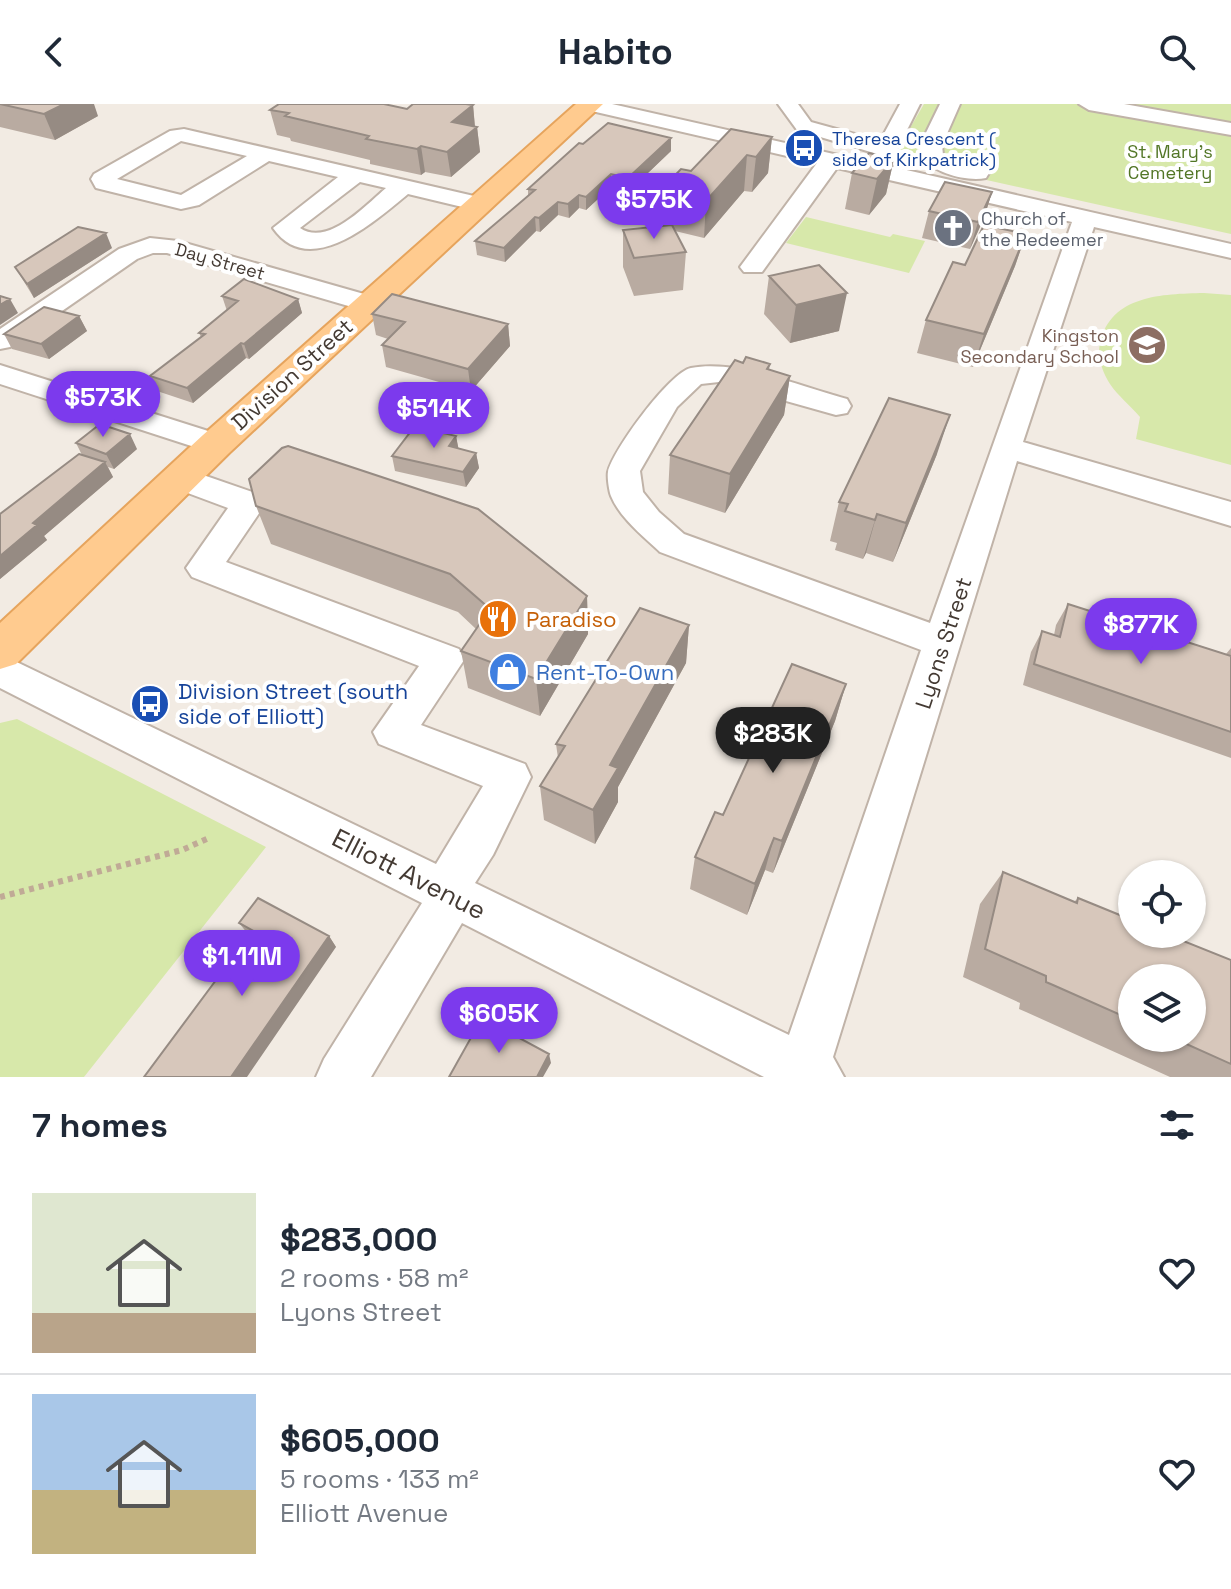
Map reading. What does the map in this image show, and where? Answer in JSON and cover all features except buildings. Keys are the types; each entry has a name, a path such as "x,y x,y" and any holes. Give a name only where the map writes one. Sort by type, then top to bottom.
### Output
{"main road":[{"name":"Division Street","path":"0,651 216,444 590,105"}],"street":[{"path":"788,104 804,126 881,160 1085,218 1231,251"},
{"path":"881,160 910,104"},
{"path":"950,104 931,145 933,158 956,169 1200,221"},
{"path":"1089,104 1231,129"},
{"path":"590,105 831,160 881,160"},
{"path":"266,153 191,200 181,202 104,183 102,179 177,135 266,153 479,204"},
{"path":"753,267 831,160"},
{"path":"356,174 285,228 291,234 320,241 339,237 404,185"},
{"name":"Lyons Street","path":"810,1073 1006,447 1085,218"},
{"name":"Day Street","path":"0,341 128,254 150,245 169,246 369,304"},
{"path":"836,406 720,373 692,376 665,402 624,471 627,495 672,543 944,643"},
{"path":"0,374 216,444"},
{"path":"1006,447 1231,514"},
{"path":"180,478 249,503 204,568 445,660 393,732 510,777 448,894 342,1077"},
{"name":"Elliott Avenue","path":"0,670 810,1073"}],"path":[{"path":"0,897 182,850 209,838"}],"green space":[{"name":"St. Mary's Cemetery","path":"924,104 1231,104 1231,234 892,159"},
{"path":"806,217 890,237 893,234 925,241 909,273 786,243"},
{"path":"1172,294 1231,295 1231,465 1136,439 1140,417 1110,384 1100,359 1099,348 1106,327 1127,306 1140,300"},
{"path":"17,719 266,847 84,1077 0,1077 0,723"}],"place":[{"name":"Theresa Crescent ( side of Kirkpatrick)","path":"804,148"},
{"name":"Church of the Redeemer","path":"953,228"},
{"name":"Kingston Secondary School","path":"1147,345"},
{"name":"Paradiso","path":"498,619"},
{"name":"Rent-To-Own","path":"508,672"},
{"name":"Division Street (south side of Elliott)","path":"150,704"}]}
